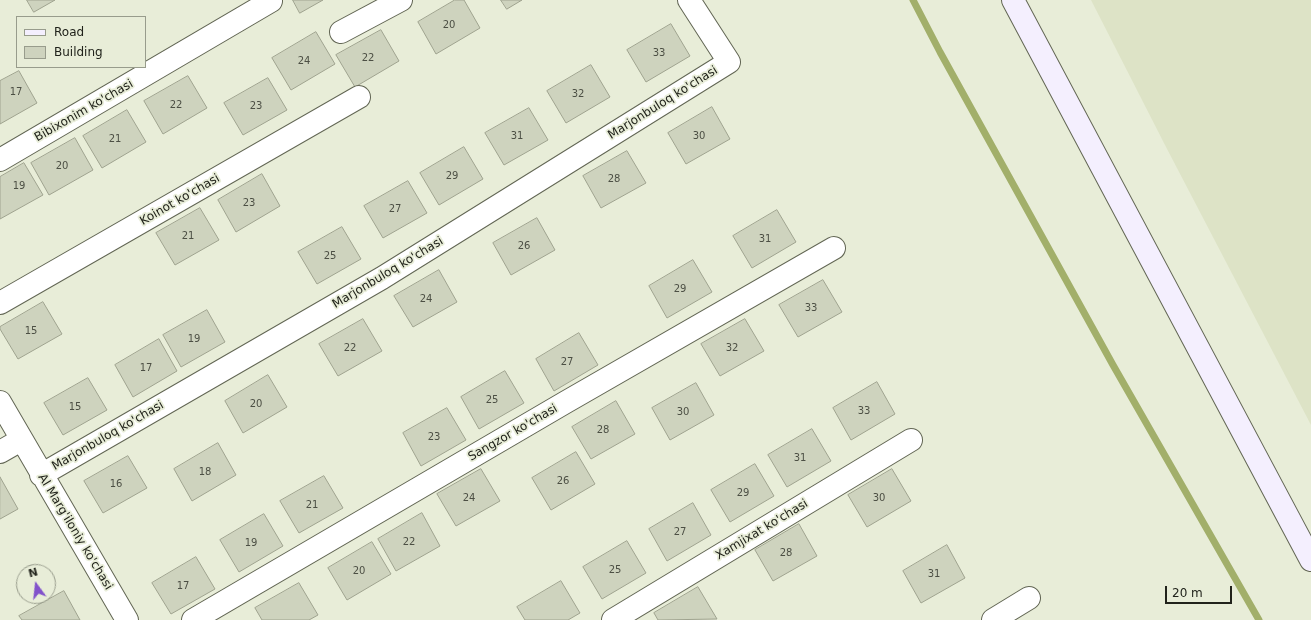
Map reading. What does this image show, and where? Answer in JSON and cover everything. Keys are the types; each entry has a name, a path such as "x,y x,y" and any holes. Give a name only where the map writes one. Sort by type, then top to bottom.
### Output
{"main road":[{"path":"1013,0 1311,560"}],"street":[{"path":"340,32 401,0"},
{"name":"Marjonbuloq ko'chasi","path":"41,475 382,278 729,62 689,0"},
{"name":"Bibixonim ko'chasi","path":"0,160 271,1"},
{"name":"Koinot ko'chasi","path":"0,303 359,97"},
{"name":"Sangzor ko'chasi","path":"193,620 559,406 834,248"},
{"name":"Al Marg'iloniy ko'chasi","path":"0,402 41,475 127,620"},
{"path":"0,452 21,440"},
{"name":"Xamjixat ko'chasi","path":"613,620 911,440"},
{"path":"993,620 1029,598"}],"shaded area":[{"path":"1091,0 1311,0 1311,425 1166,147"}],"building":[{"path":"27,0 55,0 34,12"},
{"path":"293,0 323,0 300,13"},
{"path":"455,0 464,0 480,28 436,54 418,22"},
{"path":"501,0 522,0 507,9"},
{"path":"671,24 690,56 646,82 627,50"},
{"path":"381,30 399,61 355,87 336,55"},
{"path":"316,32 335,64 291,90 272,58"},
{"path":"591,65 610,97 566,123 547,91"},
{"path":"19,71 37,103 0,124 0,81"},
{"path":"188,76 207,108 163,134 144,101"},
{"path":"268,78 287,110 243,135 224,103"},
{"path":"712,107 730,139 686,164 668,133"},
{"path":"529,108 548,140 504,165 485,133"},
{"path":"127,110 146,142 102,168 83,136"},
{"path":"75,138 93,170 49,195 31,163"},
{"path":"464,147 483,179 439,205 420,173"},
{"path":"627,151 646,183 601,208 583,176"},
{"path":"24,163 43,195 0,219 0,177"},
{"path":"262,174 280,206 236,232 218,200"},
{"path":"408,181 427,213 383,238 364,206"},
{"path":"200,208 219,240 175,265 156,233"},
{"path":"777,210 796,242 752,268 733,236"},
{"path":"537,218 555,250 511,275 493,243"},
{"path":"342,227 361,259 317,284 298,252"},
{"path":"693,260 712,292 667,318 649,286"},
{"path":"439,270 457,302 413,327 394,296"},
{"path":"823,280 842,312 798,337 779,305"},
{"path":"43,302 62,334 18,359 0,327"},
{"path":"207,310 225,342 181,367 163,335"},
{"path":"363,319 382,351 338,376 319,344"},
{"path":"745,319 764,351 720,376 701,344"},
{"path":"579,333 598,365 554,391 536,359"},
{"path":"159,339 177,371 133,397 115,365"},
{"path":"505,371 524,403 479,429 461,397"},
{"path":"268,375 287,407 243,433 225,401"},
{"path":"88,378 107,410 63,435 44,403"},
{"path":"877,382 895,414 851,440 833,408"},
{"path":"696,383 714,415 670,440 652,408"},
{"path":"616,401 635,434 591,459 572,427"},
{"path":"447,408 466,440 421,466 403,433"},
{"path":"812,429 831,461 787,487 768,455"},
{"path":"218,443 236,475 192,501 174,469"},
{"path":"576,452 595,484 551,510 532,478"},
{"path":"128,456 147,488 103,513 84,481"},
{"path":"755,464 774,496 730,522 711,490"},
{"path":"481,469 500,501 456,526 437,494"},
{"path":"892,469 911,501 867,527 848,495"},
{"path":"324,476 343,508 299,533 280,501"},
{"path":"0,477 18,509 0,519"},
{"path":"693,503 711,535 667,561 649,529"},
{"path":"422,513 440,546 396,571 378,539"},
{"path":"264,514 283,546 239,572 220,540"},
{"path":"799,524 817,556 773,581 755,550"},
{"path":"627,541 646,573 602,599 583,567"},
{"path":"372,542 391,574 347,600 328,568"},
{"path":"947,545 965,578 921,603 903,571"},
{"path":"196,557 215,589 171,614 152,583"},
{"path":"561,581 580,613 568,620 525,620 517,607"},
{"path":"299,583 318,615 309,620 262,620 255,608"},
{"path":"698,587 717,619 658,620 654,613"},
{"path":"64,591 80,620 22,620 19,616 41,604 56,604 56,595"}],"waterway":[{"path":"913,0 940,52 1113,365 1259,620"}]}
